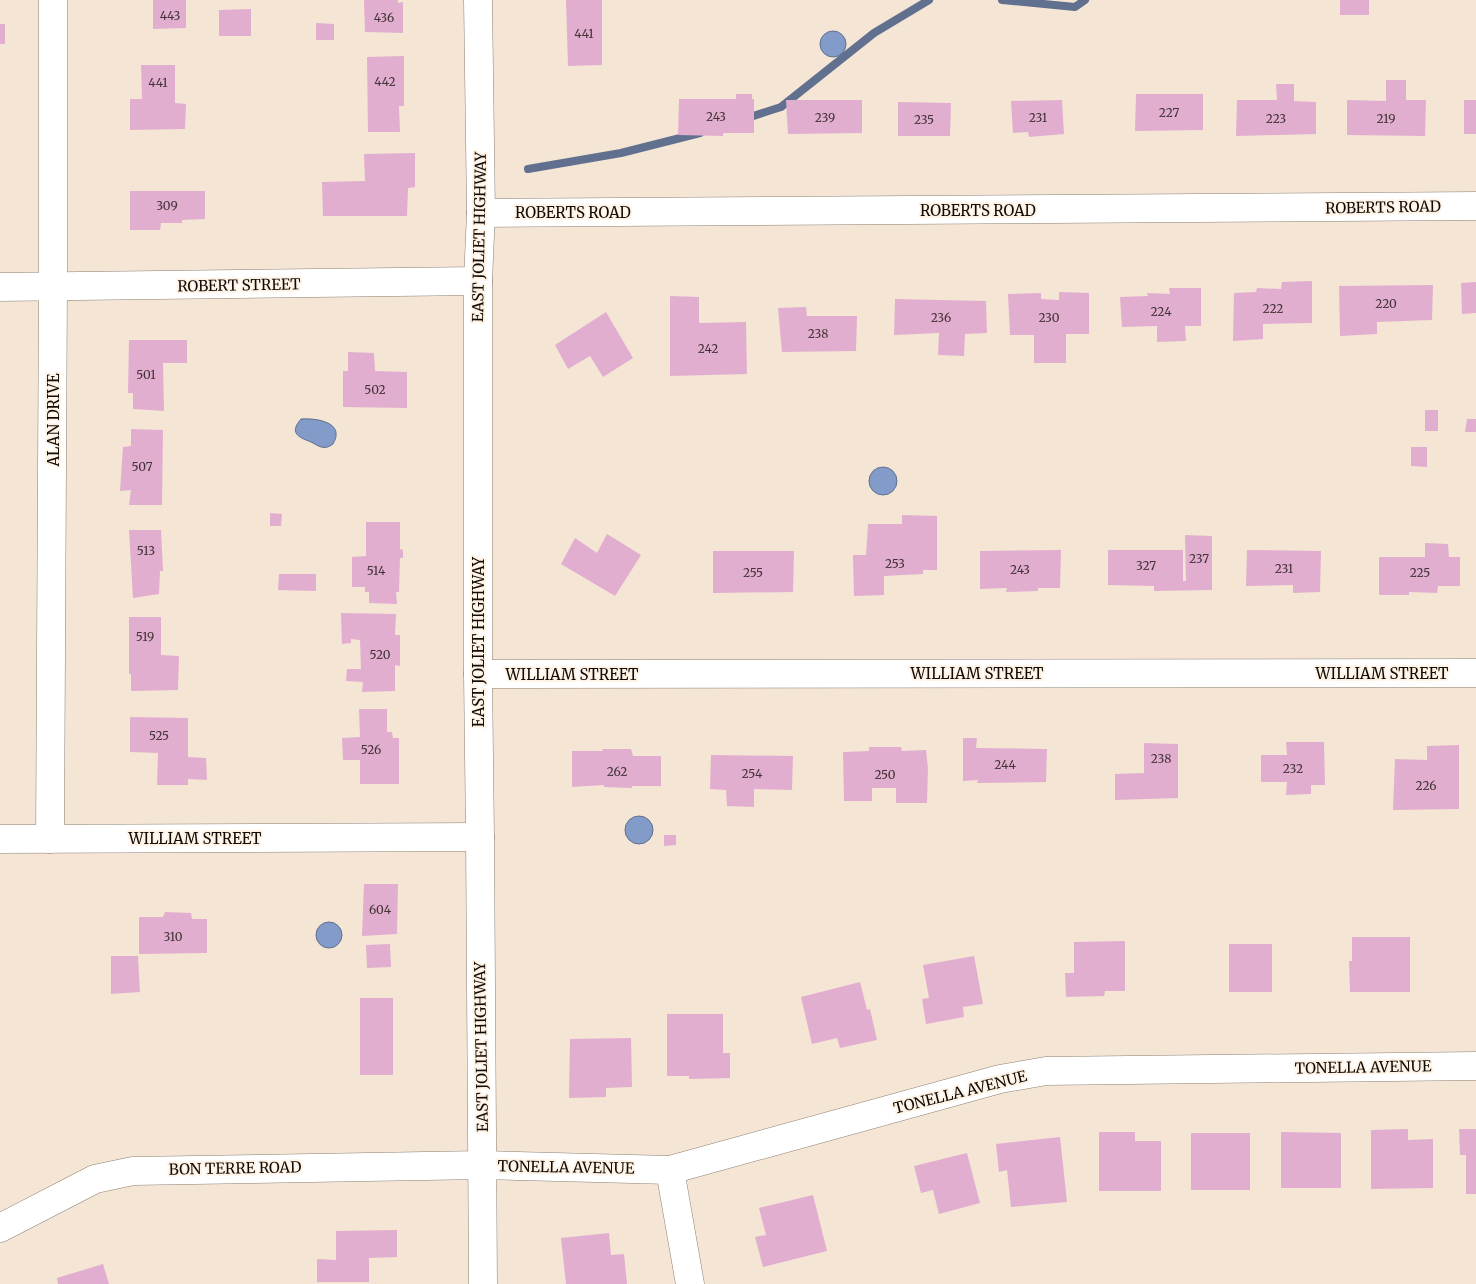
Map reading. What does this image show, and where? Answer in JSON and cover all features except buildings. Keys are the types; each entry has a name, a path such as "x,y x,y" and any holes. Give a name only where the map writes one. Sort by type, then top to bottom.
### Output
{"street":[{"name":"ALAN DRIVE","path":"50,839 54,286 53,0"},
{"name":"EAST JOLIET HIGHWAY","path":"478,0 481,213 478,281 478,674 483,1284"},
{"name":"ROBERTS ROAD","path":"481,213 1476,206"},
{"name":"ROBERT STREET","path":"0,287 478,281"},
{"name":"WILLIAM STREET","path":"478,674 1476,673"},
{"name":"WILLIAM STREET","path":"0,839 480,837"},
{"name":"TONELLA AVENUE","path":"482,1165 670,1170 1000,1079 1046,1071 1476,1066"},
{"name":"BON TERRE ROAD","path":"0,1228 95,1179 133,1170 482,1165"},
{"path":"670,1170 690,1284"}],"water":[{"path":"833,31 842,35 846,44 842,53 833,57 824,53 820,44 824,35"},
{"path":"301,419 314,419 333,426 336,431 336,437 333,444 322,447 299,436 295,431"},
{"path":"883,467 893,471 897,481 893,491 883,495 873,491 869,481 873,471"},
{"path":"639,816 649,820 653,830 649,840 639,844 629,840 625,830 629,820"},
{"path":"329,922 338,926 342,935 338,944 329,948 320,944 316,935 320,926"}],"waterway":[{"path":"744,119 781,107 874,33 929,0"},
{"path":"1002,0 1075,7 1085,0"},
{"path":"528,169 621,153 700,133"}]}
